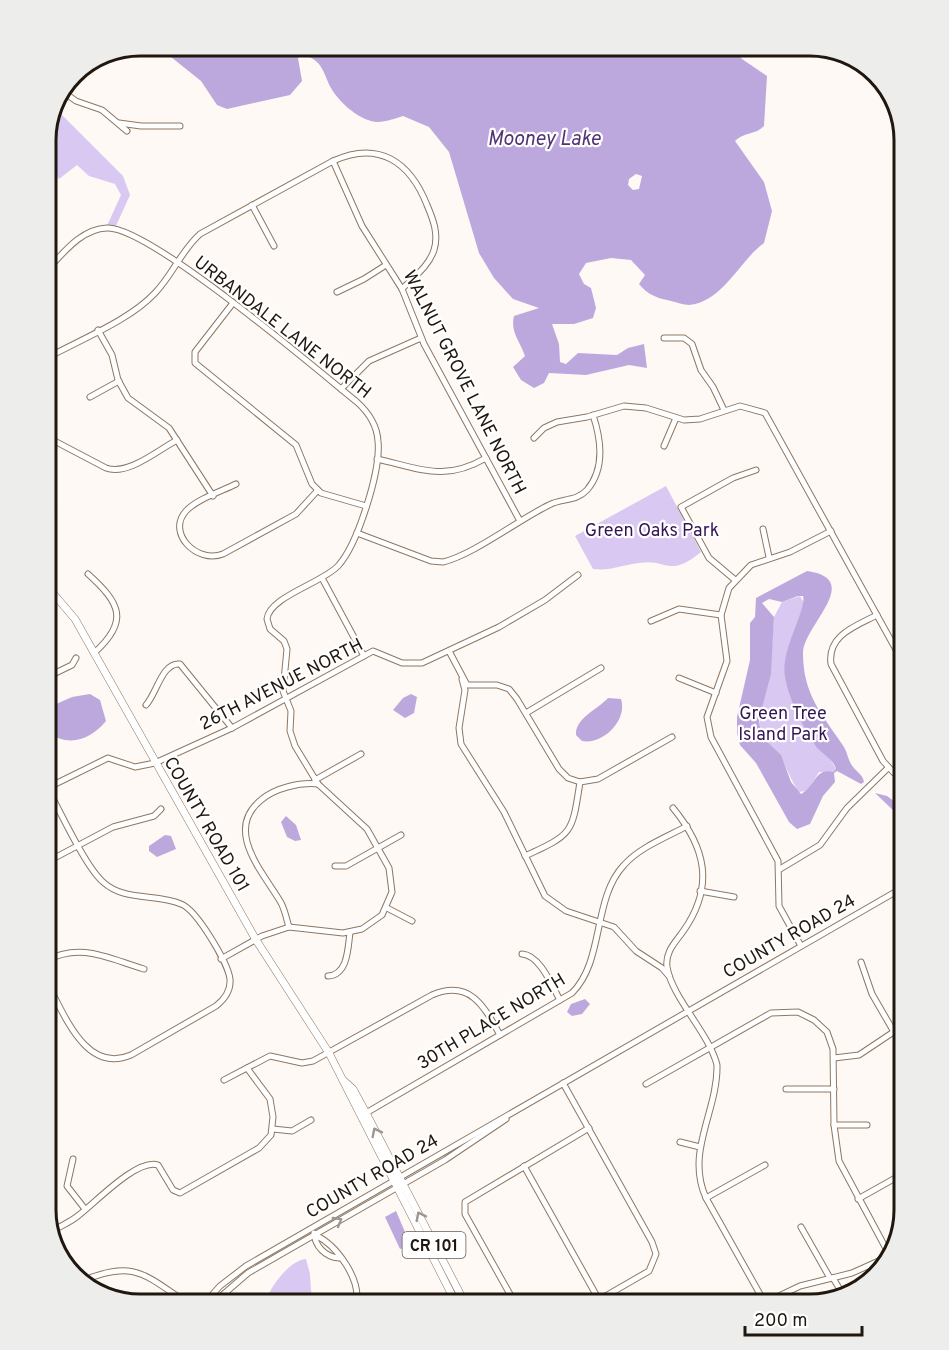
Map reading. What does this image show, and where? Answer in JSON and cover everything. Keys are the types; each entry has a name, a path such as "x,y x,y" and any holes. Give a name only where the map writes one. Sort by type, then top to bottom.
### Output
{"main road":[{"name":"COUNTY ROAD 101","path":"56,595 67,606 256,940 329,1053 343,1080 346,1092 451,1294"},
{"name":"COUNTY ROAD 101","path":"343,1080 353,1089 460,1294"}],"street":[{"path":"68,95 76,101 102,110 127,131"},
{"path":"117,123 141,126 180,126"},
{"path":"56,353 147,301 185,249 200,234 333,161 352,154 381,155 399,163 419,185 434,221 435,248 427,264 402,288"},
{"name":"WALNUT GROVE LANE NORTH","path":"333,161 362,226 402,288 421,338 520,520"},
{"path":"252,205 274,246"},
{"name":"URBANDALE LANE NORTH","path":"56,261 83,235 106,228 130,233 233,303 341,389 369,416 377,433 377,459 357,533 339,565 322,578 277,603 267,614 270,629 284,641 287,649 283,691 285,699"},
{"path":"337,292 386,265"},
{"path":"233,303 195,352 193,360 296,445 312,484 318,490 332,498 366,506"},
{"path":"98,330 112,355 119,381 135,405 164,424 213,496"},
{"path":"341,389 369,361 421,338"},
{"path":"664,338 684,338 692,344 700,370 713,387 724,410"},
{"path":"90,397 119,381"},
{"path":"534,438 550,424 593,415 613,408 636,406 676,418 700,419 724,410 747,407 768,416 894,646"},
{"path":"357,533 431,561 443,562 554,502 578,498 588,489 599,458 599,435 593,415"},
{"path":"664,446 676,418"},
{"path":"56,442 95,463 116,470 126,468 177,440"},
{"path":"377,459 448,473 464,470 486,458"},
{"path":"734,579 709,558 681,507 733,478 756,470"},
{"path":"236,484 186,511 181,530 186,542 199,555 211,557 223,554 296,514 318,490"},
{"path":"763,529 769,557"},
{"path":"801,946 778,906 780,869 776,855 708,731 707,717 727,661 721,615 725,596 734,579 751,565 769,557 790,552 831,531"},
{"path":"88,574 111,596 117,610 114,632 94,653"},
{"name":"26TH AVENUE NORTH","path":"155,764 232,728 373,651 402,663 415,664 449,651 522,614 578,575"},
{"path":"322,578 364,656"},
{"path":"651,621 679,609 721,615"},
{"path":"877,615 839,636 832,646 830,657 833,669 888,768 894,771"},
{"path":"449,651 465,690 459,728 461,744 497,799 540,888 550,902 566,911 600,921 620,932 636,951 662,968 710,1047 717,1073 700,1147 698,1170 706,1198 758,1294"},
{"path":"56,673 72,665 76,658"},
{"path":"147,705 155,696 166,668 172,664 180,664 232,728"},
{"path":"526,713 601,668"},
{"path":"679,678 716,693"},
{"path":"462,679 471,686 497,685 509,689 563,774 580,782 598,779 672,738"},
{"path":"221,959 256,940 289,927 350,932 370,926 387,908 392,892 392,876 379,848 360,820 316,782 292,738 291,711 285,699"},
{"path":"289,927 280,900 253,859 246,838 245,824 257,803 271,793 316,782 361,754"},
{"path":"56,782 108,758 135,767 155,764"},
{"path":"780,869 820,845 847,808 888,768"},
{"path":"525,856 555,843 567,833 575,819 580,782"},
{"path":"56,805 97,875 116,891 179,903 190,909 229,974 230,986 225,998 216,1006 131,1055 107,1059 87,1048 56,997"},
{"path":"672,981 667,963 670,950 690,920 700,891 703,859 687,826 673,808"},
{"path":"56,857 113,827 154,816 161,809"},
{"name":"30TH PLACE NORTH","path":"366,1113 572,993 582,981 613,881 624,864 641,851 687,826"},
{"path":"335,866 346,866 401,835"},
{"path":"700,891 734,897"},
{"name":"COUNTY ROAD 24","path":"224,1294 248,1273 315,1235 401,1180 563,1083 894,893"},
{"path":"387,908 412,921"},
{"path":"328,976 339,973 345,963 350,932"},
{"path":"56,956 65,951 79,951 144,969"},
{"path":"522,954 532,957 537,963 560,1000"},
{"path":"834,1058 850,1057 868,1051 894,1032 872,994 861,962"},
{"path":"224,1080 270,1056 302,1064 329,1053 432,995 447,990 462,992 476,999 500,1035"},
{"path":"646,1084 771,1014 792,1011 806,1015 821,1025 831,1041 834,1058 834,1125 839,1161 886,1246"},
{"path":"57,1228 85,1209 102,1193 147,1164 154,1164 160,1168 173,1190 183,1192 259,1148 273,1129 270,1099 247,1068"},
{"path":"563,1083 652,1242 656,1260"},
{"path":"786,1089 834,1089"},
{"path":"273,1129 292,1131 311,1120"},
{"path":"834,1125 867,1125"},
{"path":"510,1294 465,1214 464,1206 471,1197 589,1128"},
{"path":"680,1143 700,1147"},
{"path":"73,1160 67,1186 85,1209"},
{"path":"706,1198 765,1165"},
{"path":"524,1166 596,1294"},
{"path":"858,1199 894,1179"},
{"name":"COUNTY ROAD 24","path":"214,1294 235,1274 311,1228 394,1185"},
{"path":"801,1227 839,1288"},
{"path":"311,1228 315,1235 314,1241 322,1251 332,1258 339,1258 352,1273 357,1283 356,1294"},
{"path":"656,1260 662,1262"},
{"path":"610,1294 643,1275 656,1260"},
{"path":"782,1294 794,1288 859,1270 876,1262"},
{"path":"90,1277 106,1271 135,1271 174,1294"}],"green space":[{"path":"60,113 123,176 130,195 115,228 106,228 121,195 115,184 89,176 77,165 59,179 56,175 56,134"},
{"name":"Green Oaks Park","path":"666,486 701,552 690,560 675,566 649,562 611,569 593,569 575,536"},
{"name":"Green Tree Island Park","path":"800,596 804,603 786,682 836,769 833,772 819,772 807,791 798,792 785,766 760,733 760,713 771,663 774,617 782,602"},
{"path":"306,1259 311,1294 269,1294 287,1269 300,1260"}],"water":[{"name":"Mooney Lake","path":"170,56 301,56 298,58 302,81 290,95 227,109 217,105 201,81"},
{"name":"Mooney Lake","path":"306,56 740,56 767,76 764,126 735,141 764,182 772,211 764,243 721,289 701,302 689,305 661,299 646,291 639,284 645,275 631,260 611,258 586,263 579,274 584,284 591,288 596,308 593,318 574,324 552,324 559,344 560,362 566,364 578,353 617,355 628,348 644,344 647,368 629,365 586,375 549,373 544,383 534,388 521,380 513,367 525,356 514,332 513,322 514,316 539,308 513,299 494,278 479,253 449,152 429,127 403,116 379,122 359,116 338,98 321,67","holes":["636,174 642,176 639,189 633,190 628,185 629,179"]},
{"path":"807,571 823,576 831,583 827,605 806,642 803,653 806,681 821,714 844,747 851,764 864,782 861,784 837,771 834,773 835,782 823,796 810,824 797,829 789,822 756,763 740,745 737,733 737,717 750,660 750,623 755,617 756,598","holes":["803,596 801,611 786,655 785,677 793,703 805,729 815,745 836,769 833,772 822,772 801,794 791,782 781,755 761,736 759,719 771,674 774,617 762,603 769,599 782,602"]},
{"path":"90,694 100,700 106,721 93,733 78,740 56,737 56,704 72,697"},
{"path":"411,694 417,697 414,713 405,718 393,710 403,698"},
{"path":"608,698 621,699 621,715 617,723 598,739 582,741 576,735 579,724"},
{"path":"875,793 887,796 894,801 894,811"},
{"path":"286,816 296,825 301,840 295,841 287,837 281,822"},
{"path":"165,835 171,836 176,849 157,857 149,851 149,846"},
{"path":"585,999 590,1004 582,1014 572,1016 567,1012 571,1004"},
{"path":"396,1211 411,1246 400,1249 385,1217"}]}
